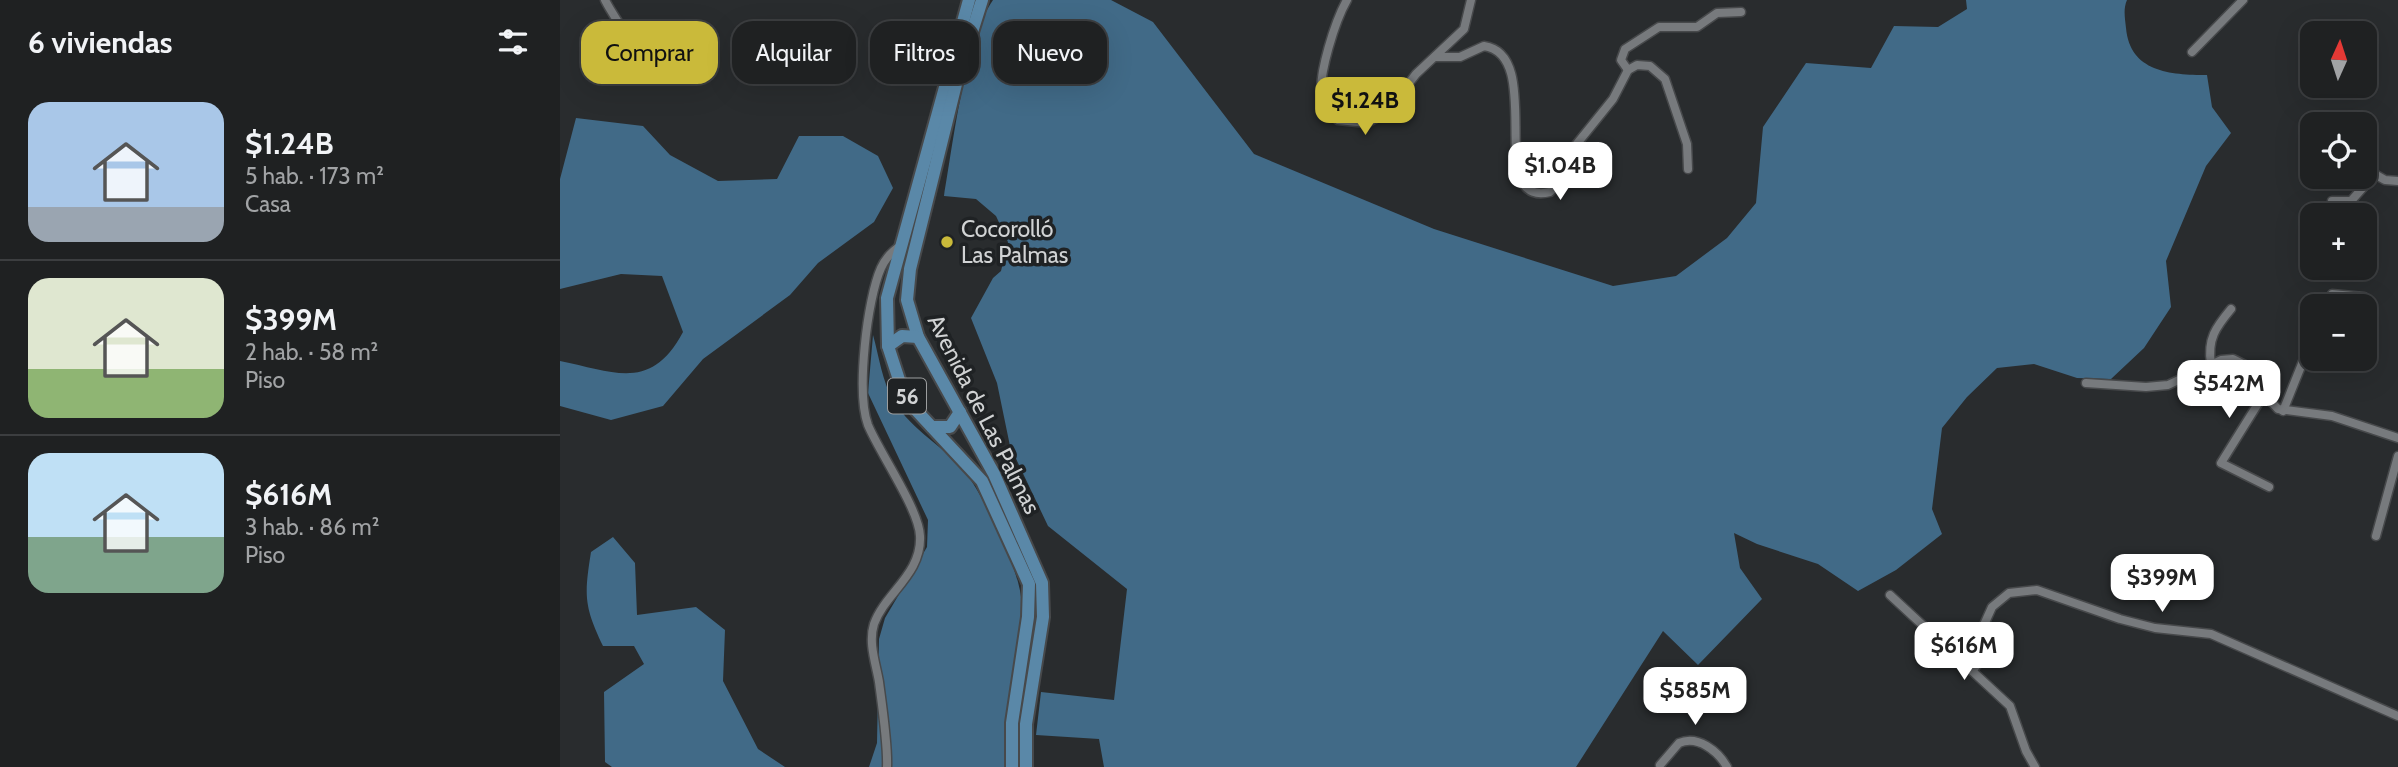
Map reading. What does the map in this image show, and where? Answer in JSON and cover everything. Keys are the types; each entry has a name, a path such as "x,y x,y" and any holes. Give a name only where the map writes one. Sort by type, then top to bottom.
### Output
{"main road":[{"name":"Avenida de Las Palmas","path":"969,0 935,118 905,242 887,298 888,346 902,388 915,410 982,481 1028,584 1028,617 1012,723 1012,767"},
{"name":"Avenida de Las Palmas","path":"982,0 957,80 910,268 907,300 918,337 995,474 1042,583 1043,617 1026,724 1026,767"},
{"path":"888,346 902,336 918,337"},
{"path":"932,427 950,426 960,412"}],"street":[{"path":"605,0 617,21"},
{"path":"1347,0 1320,84 1324,106 1338,120 1367,123 1387,112 1416,74 1464,29 1471,0"},
{"path":"2192,52 2243,0"},
{"path":"1628,70 1621,60 1625,49 1659,27 1697,27 1717,13 1741,12"},
{"path":"1435,57 1460,57 1484,46 1502,53 1509,66 1515,101 1517,174 1525,188 1536,194 1550,192 1556,186 1567,156 1613,99 1628,70 1637,65 1650,65 1665,79 1687,144 1688,169"},
{"path":"2377,175 2385,180 2398,181"},
{"path":"2333,201 2351,201 2362,189"},
{"path":"887,767 872,644 874,625 884,605 909,575 920,535 879,442 869,427 862,397 878,277 888,254 905,242"},
{"path":"2211,364 2210,342 2214,329 2231,309"},
{"path":"2087,383 2146,387 2168,385 2221,360 2240,361 2247,366 2264,394 2283,411 2332,416 2398,438"},
{"path":"2283,411 2300,369"},
{"path":"2264,394 2221,463 2269,487"},
{"path":"2376,536 2398,456"},
{"path":"1972,671 1982,659 1983,627 1992,607 2009,593 2037,590 2120,619 2225,639 2398,716"},
{"path":"1890,595 2010,706 2026,751 2035,767"},
{"path":"1660,765 1679,743 1691,741 1713,750 1727,767"}],"shaded area":[{"path":"993,0 1111,0 1153,22 1254,154 1434,229 1613,286 1676,276 1727,238 1756,203 1763,127 1806,63 1871,68 1894,26 1938,27 1967,9 1966,0 2127,0 2126,28 2135,54 2154,68 2166,72 2207,75 2212,107 2231,133 2206,166 2166,261 2171,307 2144,348 2111,379 2077,378 2034,364 1997,368 1967,397 1942,428 1932,509 1942,534 1896,570 1858,591 1818,564 1757,544 1734,533 1740,568 1762,599 1698,665 1663,631 1576,767 1104,767 1099,739 1036,735 1041,692 1114,700 1127,589 1048,526 1010,446 997,383 971,318 993,278 1001,271 1008,242 996,216 976,199 944,196 964,84 979,84 979,29"},
{"path":"576,118 643,126 670,155 718,181 777,179 799,136 843,136 878,156 893,188 874,222 818,263 790,295 703,359 663,406 611,420 560,406 560,361 615,372 645,370 671,351 683,332 662,276 621,274 560,289 560,179"},
{"path":"873,335 884,377 894,401 901,412 957,463 972,482 996,525 1018,582 1022,627 1006,721 1005,767 869,767 877,743 879,639 885,618 927,547 928,520 868,393"},
{"path":"613,537 635,563 637,615 696,607 725,630 723,681 758,749 785,767 612,767 605,762 604,692 644,664 634,646 603,646 589,610 587,580 591,552"}],"place":[{"name":"Cocorolló Las Palmas","path":"947,242"}]}
